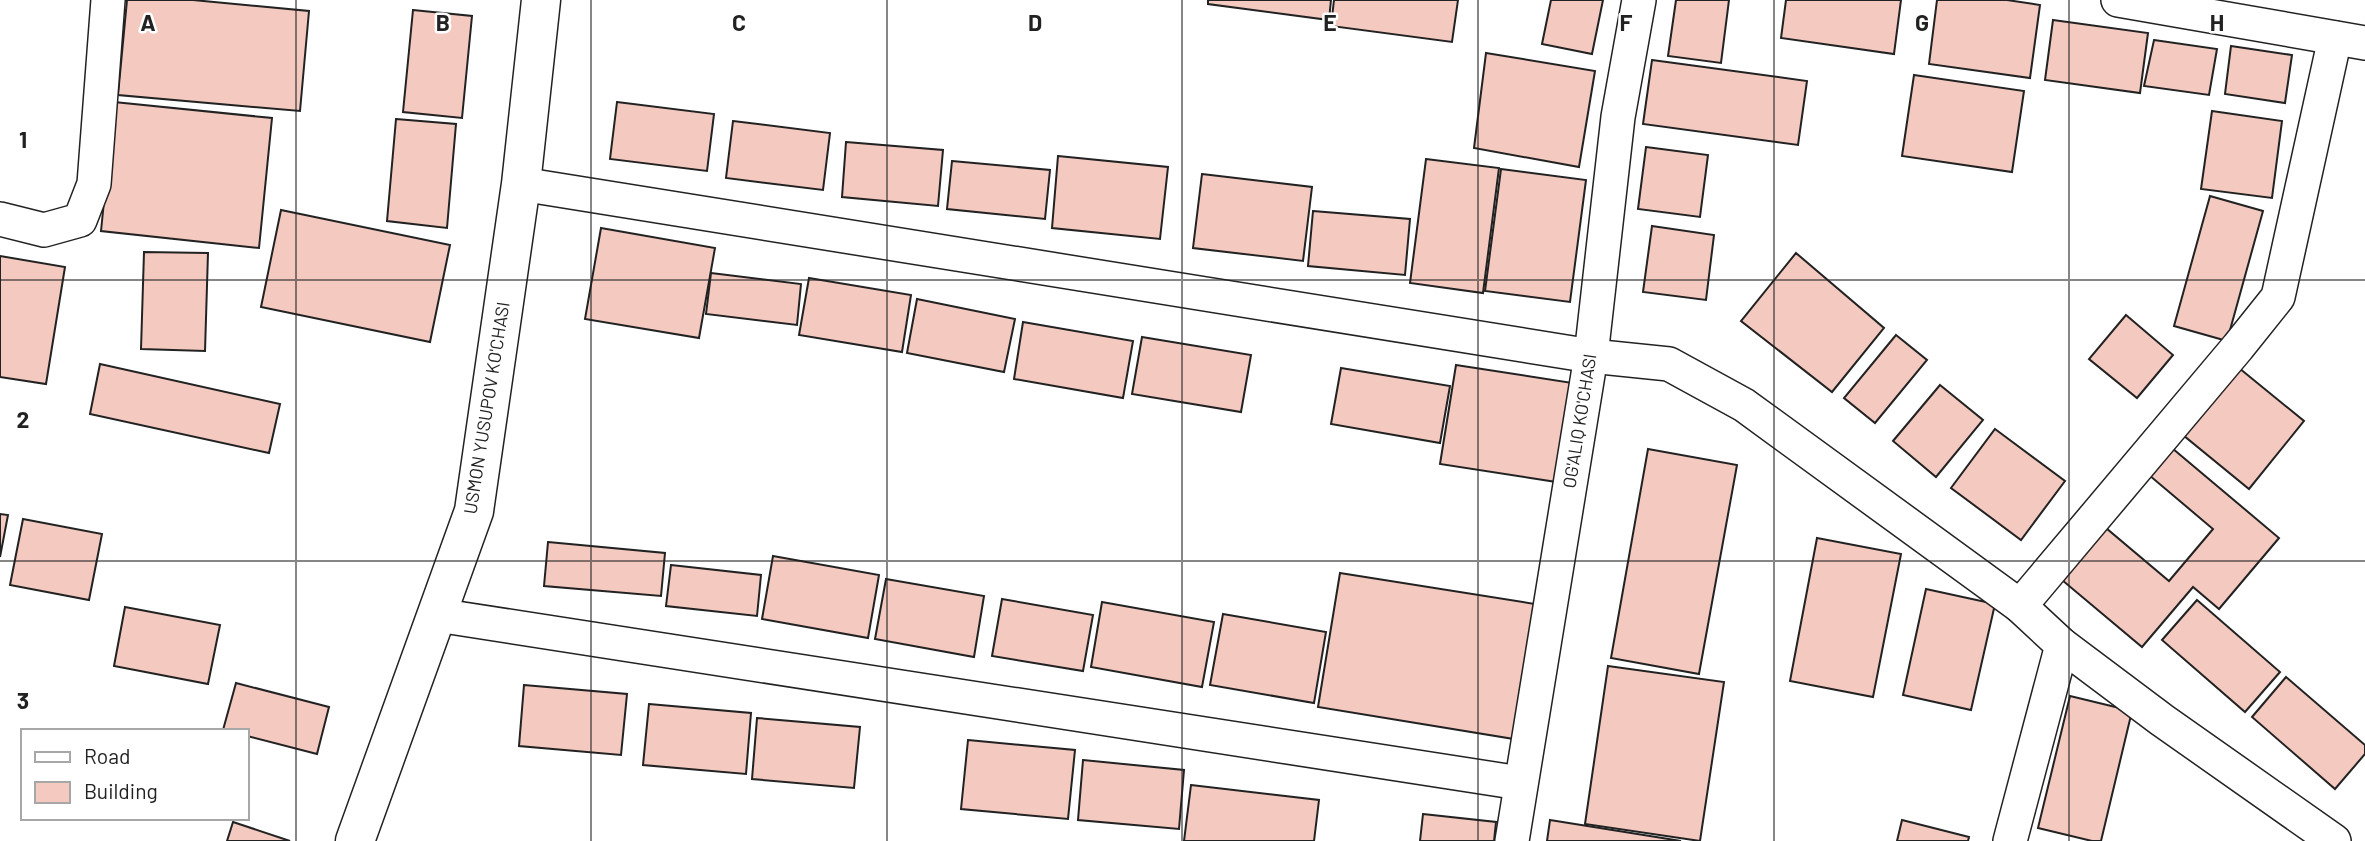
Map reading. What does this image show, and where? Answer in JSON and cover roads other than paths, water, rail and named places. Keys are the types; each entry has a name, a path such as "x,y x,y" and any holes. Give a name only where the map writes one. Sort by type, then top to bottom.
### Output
{"main road":[{"name":"USMON YUSUPOV KO'CHASI","path":"355,841 474,511 521,184 541,0"}],"street":[{"path":"0,219 44,230 80,220 94,184 108,0"},
{"name":"OG'ALIQ KO'CHASI","path":"1512,841 1591,356 1618,117 1639,0"},
{"path":"2020,606 2230,358 2278,297 2350,40 2118,0"},
{"path":"521,184 1591,356 1669,365 1744,405 2020,606 2062,645 2162,720 2334,841"},
{"path":"437,615 1520,783"},
{"path":"2010,841 2062,645"}]}
